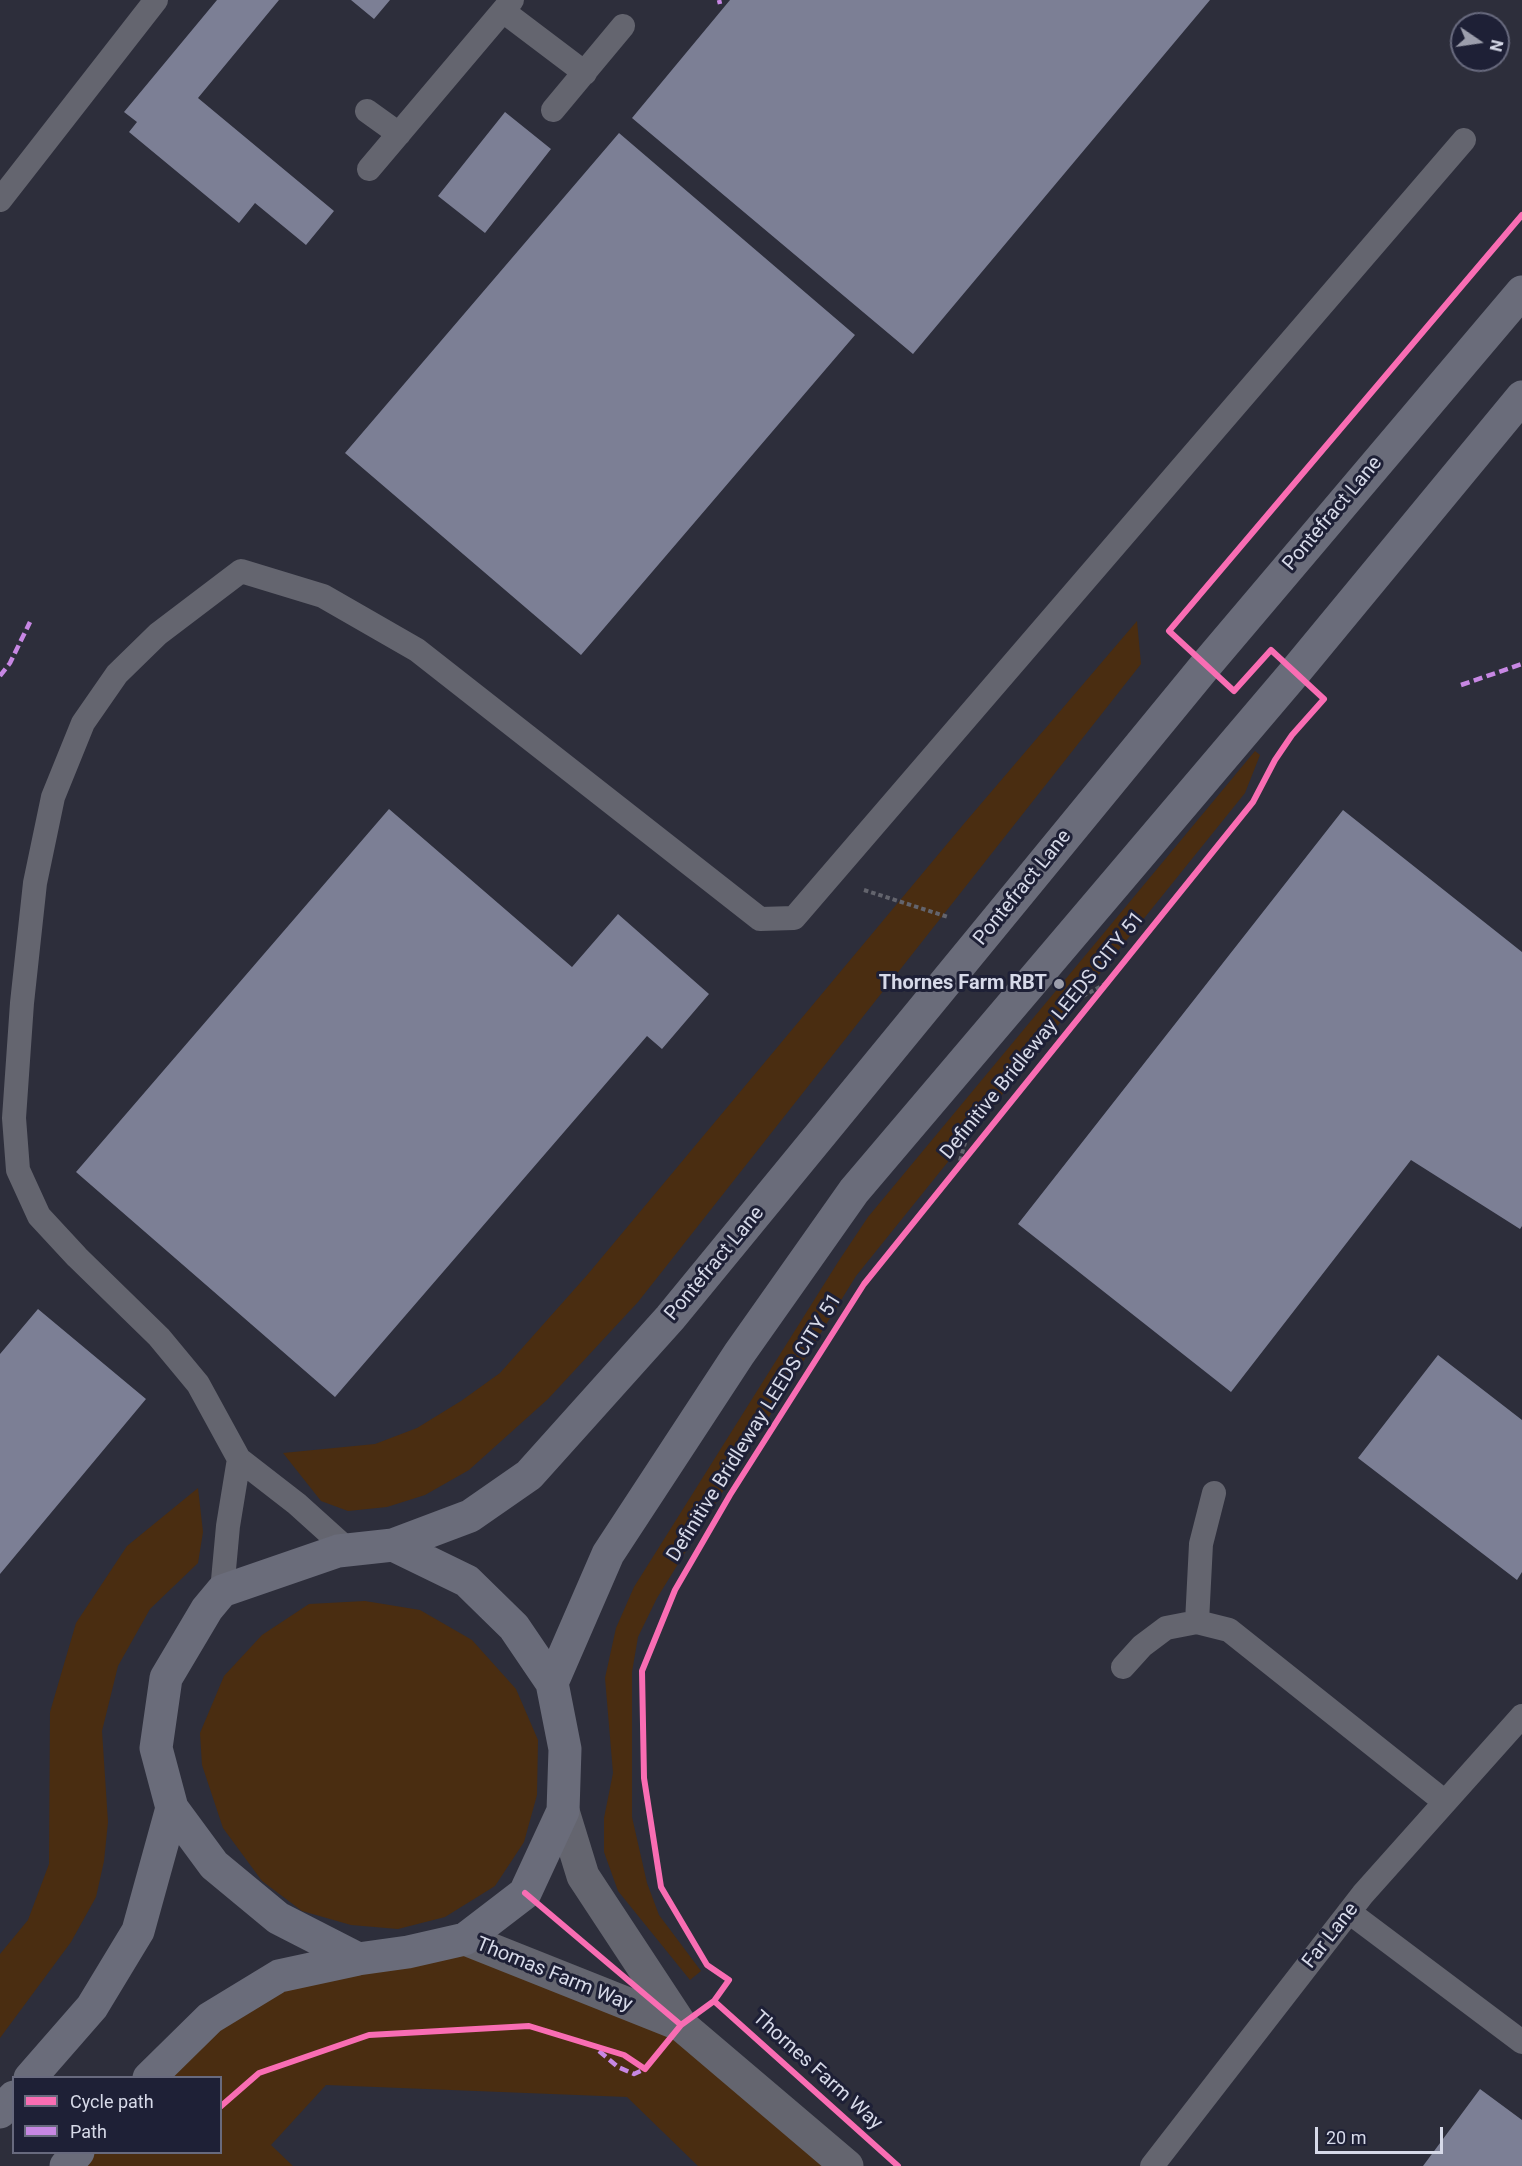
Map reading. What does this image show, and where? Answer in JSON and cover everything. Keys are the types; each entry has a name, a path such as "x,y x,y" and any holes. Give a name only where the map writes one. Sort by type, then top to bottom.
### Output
{"highway":[{"name":"Pontefract Lane","path":"222,1591 338,1551 393,1545 470,1516 529,1475 670,1318 1240,624 1522,292"},
{"path":"552,1683 608,1554 739,1354 854,1191 1295,672 1522,397"},
{"path":"151,2076 210,2018 279,1976 465,1939 525,1893 563,1811 565,1749 552,1683 514,1627 467,1581 393,1545"},
{"path":"222,1591 207,1609 166,1678 156,1748 172,1808 214,1865 278,1918 358,1959"},
{"path":"32,2076 92,2007 138,1931 172,1808"},
{"path":"0,2112 12,2099"},
{"path":"66,2166 76,2154"}],"street":[{"name":"Thomas Farm Way","path":"563,1811 583,1876 681,2025"},
{"name":"Thomas Farm Way","path":"465,1939 681,2025"},
{"path":"681,2025 847,2166"}],"lane":[{"path":"0,200 156,0"},
{"path":"369,169 508,5 585,73"},
{"path":"553,110 623,26"},
{"path":"367,111 399,134"},
{"path":"348,1550 297,1504 239,1459 198,1384 159,1337 77,1257 39,1216 18,1170 14,1118 22,1003 35,883 53,797 83,723 117,674 158,634 241,571 323,596 417,650 760,919 794,918 1464,140"},
{"path":"222,1591 228,1526 239,1459"},
{"path":"1197,1622 1201,1544 1214,1493"},
{"path":"1123,1667 1142,1646 1166,1628 1197,1622 1229,1630 1445,1802"},
{"name":"Far Lane","path":"1152,2166 1349,1912 1522,1716"},
{"path":"1349,1912 1522,2042"}],"path":[{"path":"829,878 988,930"}],"shaded area":[{"path":"1137,621 1141,664 638,1302 548,1399 469,1470 425,1495 387,1507 348,1511 321,1501 283,1453 375,1444 417,1428 500,1373 588,1274 962,826"},
{"path":"1255,751 1260,755 1245,793 856,1276 657,1598 638,1637 632,1672 632,1817 647,1883 659,1915 701,1971 690,1980 618,1891 604,1852 604,1818 613,1773 605,1678 616,1628 634,1587 868,1217"},
{"path":"198,1488 203,1532 198,1563 150,1609 118,1666 102,1731 108,1822 104,1861 96,1897 71,1942 0,2038 0,1954 28,1920 49,1864 50,1712 76,1623 127,1546"},
{"path":"365,1601 420,1610 472,1640 516,1689 538,1740 537,1795 524,1842 495,1886 445,1917 398,1929 351,1925 302,1911 262,1881 223,1828 202,1765 200,1733 224,1676 262,1635 309,1604"},
{"path":"465,1939 681,2025 847,2166 698,2166 627,2097 326,2085 271,2145 293,2166 66,2166 77,2154 222,2154 222,2076 150,2076 279,1976"}],"building":[{"path":"217,0 279,0 198,98 334,211 306,245 255,203 239,223 129,132 137,122 124,112"},
{"path":"351,0 390,0 374,19"},
{"path":"730,0 1210,0 913,354 632,118"},
{"path":"505,112 551,149 485,233 438,196"},
{"path":"619,133 855,335 581,655 345,453"},
{"path":"389,809 572,967 618,914 709,994 662,1049 647,1036 335,1397 76,1172"},
{"path":"1343,810 1522,952 1522,1226 1520,1229 1411,1160 1231,1392 1018,1224"},
{"path":"38,1309 146,1399 0,1574 0,1354"},
{"path":"1438,1355 1522,1420 1522,1572 1517,1580 1358,1458"},
{"path":"1480,2089 1522,2120 1522,2166 1423,2166"}],"marked path":[{"path":"719,0 720,4"},
{"path":"0,676 10,663 30,622"},
{"path":"1461,685 1522,664"},
{"path":"599,2051 618,2067 634,2074 645,2069"}],"cycle path":[{"name":"Definitive Bridleway LEEDS CITY 51","path":"222,2105 259,2073 369,2035 529,2026 624,2055 645,2069 681,2025 714,2001 729,1980 707,1965 661,1887 644,1778 642,1671 675,1590 730,1495 864,1284 1253,802 1275,760 1292,735 1324,699 1271,650 1234,691 1169,631 1522,215"},
{"path":"525,1893 681,2025"},
{"name":"Thornes Farm Way","path":"714,2001 898,2166"}],"place":[{"name":"Thornes Farm RBT","path":"1059,984"}]}
